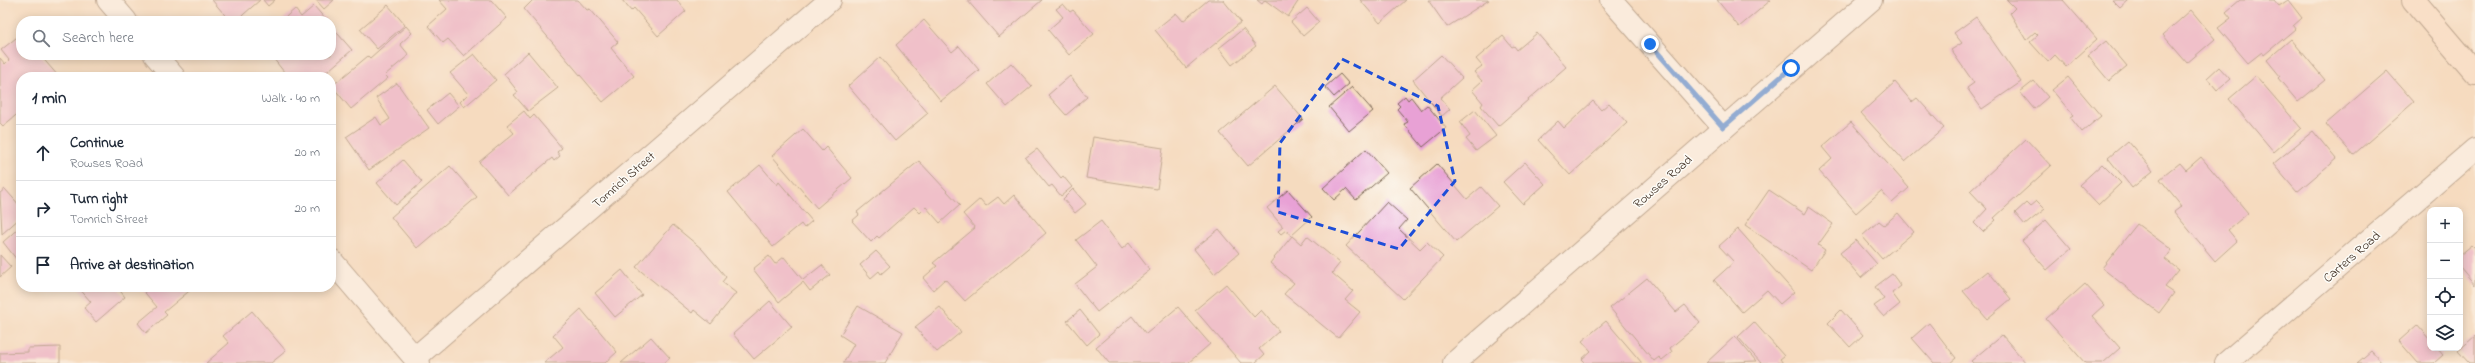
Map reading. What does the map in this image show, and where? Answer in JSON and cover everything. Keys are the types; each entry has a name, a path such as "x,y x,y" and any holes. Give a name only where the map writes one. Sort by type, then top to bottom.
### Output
{"main road":[{"path":"2413,0 2475,73"}],"street":[{"path":"108,0 122,16"},
{"name":"Tomrich Street","path":"417,361 830,0"},
{"path":"1611,0 1723,127"},
{"name":"Rowses Road","path":"1454,363 1870,0"},
{"path":"159,60 170,72"},
{"name":"Carters Road","path":"2226,363 2475,149"},
{"path":"336,266 417,361"}],"highlighted area":[{"path":"1342,59 1438,106 1455,181 1399,249 1278,212 1280,143"}],"building":[{"path":"212,0 260,0 242,16 226,16"},
{"path":"263,0 275,0 268,6"},
{"path":"316,0 334,0 324,9"},
{"path":"439,0 491,0 507,18 464,56 448,39 443,43 428,26 447,9"},
{"path":"533,0 578,0 587,10 590,9 618,42 611,48 634,76 603,102 524,9"},
{"path":"622,0 677,0 686,11 658,36 634,8 631,11"},
{"path":"967,0 1042,0 999,37"},
{"path":"1208,0 1223,0 1241,22 1186,68 1155,30 1176,13 1183,21"},
{"path":"1257,0 1265,0 1262,4"},
{"path":"1265,0 1299,0 1288,17"},
{"path":"1360,0 1406,0 1380,23"},
{"path":"1428,0 1489,0 1447,27"},
{"path":"1717,0 1771,0 1739,27"},
{"path":"2007,0 2063,0 2097,39 2066,67 2055,55 2048,62 2030,42 2038,35 2035,32 2026,40 2010,13 2015,8"},
{"path":"2112,0 2129,0 2120,8"},
{"path":"2240,0 2274,0 2279,6 2288,0 2302,18 2293,26 2295,29 2264,55 2262,52 2248,63 2218,28 2231,18 2226,12"},
{"path":"1063,4 1070,12 1073,10 1094,34 1069,55 1048,30 1063,17 1056,9"},
{"path":"388,5 405,25 377,49 360,29"},
{"path":"314,6 323,16 302,16"},
{"path":"1307,8 1319,22 1303,36 1291,22"},
{"path":"295,9 300,16 287,16"},
{"path":"2191,10 2215,39 2187,63 2163,35"},
{"path":"1976,17 2021,82 1982,109 1967,88 1974,83 1951,50 1962,43 1954,33"},
{"path":"924,20 952,52 959,46 979,70 941,101 896,45"},
{"path":"406,26 412,33 400,44 409,55 385,75 388,78 351,109 336,91 336,83 368,56 370,58"},
{"path":"1243,29 1256,46 1232,65 1219,48"},
{"path":"336,32 352,50 327,72 284,72 275,60 336,60"},
{"path":"1537,33 1566,67 1498,126 1481,106 1483,103 1472,90 1482,81 1474,72 1482,66 1476,59 1503,36 1512,47 1514,46 1517,50"},
{"path":"16,38 16,60 44,60 55,72 16,72 16,115 3,126 0,123 0,58 5,64 9,60 1,50"},
{"path":"2291,39 2325,80 2298,102 2278,78 2280,76 2267,60"},
{"path":"2106,41 2127,66 2109,81 2088,56"},
{"path":"528,52 558,88 528,111 514,95 518,92 504,74"},
{"path":"474,54 496,80 464,107 460,102 468,94 450,73"},
{"path":"1441,55 1462,78 1440,98 1450,109 1442,116 1413,80"},
{"path":"880,57 928,113 895,141 848,86"},
{"path":"1011,63 1032,86 1007,107 987,84"},
{"path":"2219,67 2230,79 2217,90 2207,78"},
{"path":"2387,71 2414,102 2353,155 2326,124"},
{"path":"1340,74 1349,84 1334,97 1325,87"},
{"path":"1070,76 1087,97 1066,115 1048,95"},
{"path":"2256,76 2301,128 2274,152 2229,99"},
{"path":"2068,77 2101,116 2082,132 2070,117 2073,115 2052,90"},
{"path":"2034,81 2048,97 2034,109 2020,92"},
{"path":"1895,82 1912,102 1917,98 1944,128 1905,162 1861,113"},
{"path":"397,83 429,128 369,170 346,137 376,117 381,125 390,119 376,98"},
{"path":"1275,86 1303,119 1248,166 1220,133"},
{"path":"1352,87 1373,111 1349,131 1329,107"},
{"path":"448,93 459,106 438,124 427,110"},
{"path":"1405,96 1408,100 1411,97 1421,110 1427,105 1446,128 1423,147 1404,124 1408,122 1397,109 1400,106 1397,103"},
{"path":"1593,101 1601,110 1609,103 1627,123 1570,175 1538,140 1558,121 1564,128"},
{"path":"1475,110 1496,136 1476,151 1466,139 1470,136 1460,122"},
{"path":"524,111 530,119 534,115 562,148 557,152 560,156 554,161 552,158 508,195 479,162 514,133 507,125"},
{"path":"1851,122 1909,188 1892,203 1881,191 1856,213 1819,171 1832,159 1822,147"},
{"path":"803,129 822,151 826,147 852,178 817,208 772,156"},
{"path":"2313,131 2336,159 2297,192 2273,164"},
{"path":"1093,137 1163,148 1157,189 1086,178"},
{"path":"2026,139 2051,166 1994,218 1996,220 1983,232 1974,223 1987,209 1970,191"},
{"path":"2128,141 2153,171 2132,188 2108,158"},
{"path":"1037,149 1061,178 1063,176 1072,187 1061,196 1052,185 1049,187 1025,158"},
{"path":"1366,149 1387,173 1356,200 1346,189 1334,200 1323,188"},
{"path":"2201,157 2248,213 2228,230 2237,241 2215,261 2174,212 2182,206 2160,179 2180,163 2186,170"},
{"path":"403,160 422,182 396,205 377,183"},
{"path":"919,161 960,205 940,223 926,207 920,213 914,207 879,238 877,236 871,242 852,221 859,215 857,212"},
{"path":"1525,162 1545,184 1523,204 1503,182"},
{"path":"1437,164 1467,199 1481,187 1498,206 1456,242 1410,188"},
{"path":"2102,164 2121,183 2098,205 2079,185"},
{"path":"760,165 777,185 779,182 812,221 804,228 801,224 773,247 728,192"},
{"path":"450,166 477,197 417,248 391,217"},
{"path":"5,189 16,201 16,221 2,234 0,193"},
{"path":"1073,189 1086,204 1075,213 1063,199"},
{"path":"1288,190 1312,217 1291,236 1286,230 1281,234 1278,231 1283,227 1267,208"},
{"path":"1769,190 1805,214 1809,207 1833,224 1818,245 1825,250 1811,270 1745,225"},
{"path":"1014,195 1046,233 965,301 945,279 933,290 923,278 937,266 933,263 975,228 963,214 980,199 986,206 998,197 1004,204"},
{"path":"2037,201 2045,209 2025,225 2015,213 2026,203 2030,207"},
{"path":"1387,202 1407,220 1399,229 1420,249 1427,242 1443,257 1403,299 1346,246"},
{"path":"1898,213 1914,232 1882,259 1862,236 1879,221 1884,225"},
{"path":"2046,220 2071,249 2047,270 2022,241"},
{"path":"1101,221 1122,249 1129,243 1150,270 1097,312 1075,284 1097,267 1076,240"},
{"path":"2137,224 2172,250 2165,259 2179,270 2165,287 2174,293 2159,313 2102,268"},
{"path":"673,225 702,249 726,277 722,282 736,293 711,324 694,310 692,313 636,267"},
{"path":"1219,229 1239,253 1214,274 1194,249"},
{"path":"1738,229 1794,292 1780,304 1767,290 1742,312 1714,280 1734,262 1719,246"},
{"path":"16,230 16,259 3,242"},
{"path":"1292,236 1301,244 1307,236 1340,263 1332,273 1353,291 1345,300 1360,312 1338,338 1284,294 1294,283 1270,263"},
{"path":"1856,240 1877,264 1861,278 1840,253"},
{"path":"2472,245 2475,248 2475,285 2463,271 2463,252"},
{"path":"876,251 890,266 881,274 879,271 871,278 860,265"},
{"path":"0,255 11,267 0,277"},
{"path":"769,256 775,264 784,257 803,280 822,265 830,275 810,291 803,282 779,302 753,269"},
{"path":"622,270 642,295 615,317 595,293"},
{"path":"1988,271 2011,299 1987,319 1963,291"},
{"path":"1892,274 1901,286 1892,293 1900,304 1884,317 1874,306 1884,299 1875,287"},
{"path":"1647,278 1676,312 1685,305 1700,323 1670,348 1672,352 1662,360 1659,357 1654,361 1610,308"},
{"path":"1226,284 1254,317 1261,310 1279,331 1259,349 1264,355 1255,363 1241,363 1195,310"},
{"path":"2085,284 2104,305 2092,316 2120,348 2103,363 2085,363 2046,319"},
{"path":"82,292 121,292 125,297 96,322 84,308 91,302"},
{"path":"144,292 188,292 164,312 167,315 146,333 138,323 157,307"},
{"path":"770,301 792,327 754,359 733,334"},
{"path":"858,306 903,332 885,363 843,363 854,344 840,335"},
{"path":"940,307 961,332 937,352 915,327"},
{"path":"1178,307 1210,344 1188,363 1109,363 1096,347 1132,316 1146,334"},
{"path":"581,309 617,352 605,363 544,363 563,347 553,335"},
{"path":"1080,310 1099,334 1087,345 1067,321"},
{"path":"1841,310 1863,335 1850,347 1828,323"},
{"path":"252,311 286,351 271,363 206,363 229,343 223,336"},
{"path":"1606,321 1642,363 1586,363 1582,359 1591,351 1582,341"},
{"path":"1754,322 1784,356 1780,359 1783,363 1761,363 1738,337"},
{"path":"1929,323 1956,358 1950,363 1934,363 1912,338"},
{"path":"2417,325 2427,337 2427,351 2440,351 2443,355 2434,363 2418,363 2399,341"},
{"path":"2002,335 2026,363 1973,363 1971,361"},
{"path":"1735,336 1756,361 1706,363"},
{"path":"2475,336 2475,363 2469,363 2458,351 2463,351 2463,347"},
{"path":"651,337 670,358 664,363 621,363"},
{"path":"60,347 60,363 0,363 0,353 28,352 28,348"},
{"path":"2371,351 2382,363 2357,363"}],"route":[{"path":"1650,44 1723,127 1791,68"}]}
